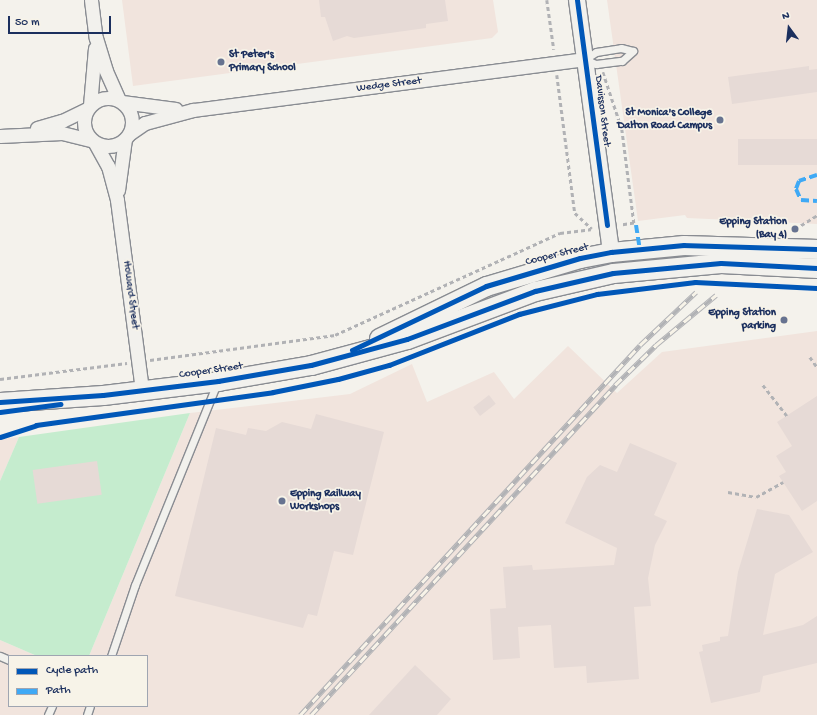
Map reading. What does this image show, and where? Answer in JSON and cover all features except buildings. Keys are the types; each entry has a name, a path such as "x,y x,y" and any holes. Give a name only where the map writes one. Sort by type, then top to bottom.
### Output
{"main road":[{"name":"Cooper Street","path":"321,363 486,286 551,266 611,252 684,245 720,244 817,249"},
{"name":"Davisson Street","path":"611,252 614,273"},
{"name":"Cooper Street","path":"0,412 103,395 218,381 321,363 407,339 535,292 614,273 721,263 817,268"},
{"name":"Cooper Street","path":"0,402 103,395"}],"street":[{"path":"0,136 22,133 62,132 111,146 127,137 132,120 127,107 120,101 106,72 96,38 91,0"},
{"name":"Davisson Street","path":"577,0 611,252"},
{"path":"93,141 83,126 88,107 96,38"},
{"name":"Wedge Street","path":"127,137 145,123 193,110 585,60"},
{"path":"22,133 62,121 104,98 120,101"},
{"name":"Wedge Street","path":"120,101 154,108 193,110"},
{"name":"Howard Street","path":"117,200 122,147 127,137"},
{"name":"Howard Street","path":"93,141 108,166 117,200 142,390"}],"lane":[{"path":"621,48 634,51 622,61 601,63 585,60 596,52 621,48"},
{"path":"111,655 135,585 218,381"}],"path":[{"path":"547,0 575,212 591,229"},
{"path":"0,379 335,335 557,234 634,224 622,129 601,63"},
{"path":"795,229 817,215"},
{"path":"810,357 817,367"},
{"path":"763,386 786,416"},
{"path":"728,492 756,497 783,482"}],"shaded area":[{"name":"St Peter's Primary School","path":"122,0 493,0 498,32 492,38 133,86"},
{"name":"St Monica's College Dalton Road Campus","path":"607,0 817,0 817,224 687,218 685,215 638,221"},
{"path":"817,331 817,715 0,715 0,640 35,655 8,655 8,707 148,707 148,655 89,655 190,413 350,394 412,364 427,402 494,372 514,399 568,346 617,393 662,352"},
{"path":"19,437 0,481 0,439"}],"green space":[{"path":"190,413 89,655 35,655 0,640 0,481 19,437"}],"railway":[{"path":"300,715 640,345 696,292"},
{"path":"311,715 615,385 656,345 716,295"}],"marked path":[{"path":"817,175 799,181 796,189 801,200 817,201"},
{"path":"636,225 640,249"}],"cycle path":[{"path":"577,0 607,225"},
{"path":"352,350 486,286 580,258 611,252 684,245 817,249"},
{"path":"0,402 103,395 218,381 311,365 407,339 535,291 613,273 721,263 817,268"},
{"path":"0,437 36,425 273,392 338,379 389,365 519,314 597,294 695,282 817,288"},
{"path":"0,412 60,404"}],"place":[{"name":"St Peter's Primary School","path":"221,62"},
{"name":"St Monica's College Dalton Road Campus","path":"720,120"},
{"name":"Epping Station (Bay 4)","path":"795,229"},
{"name":"Epping Station parking","path":"784,320"},
{"name":"Epping Railway Workshops","path":"282,501"}]}
